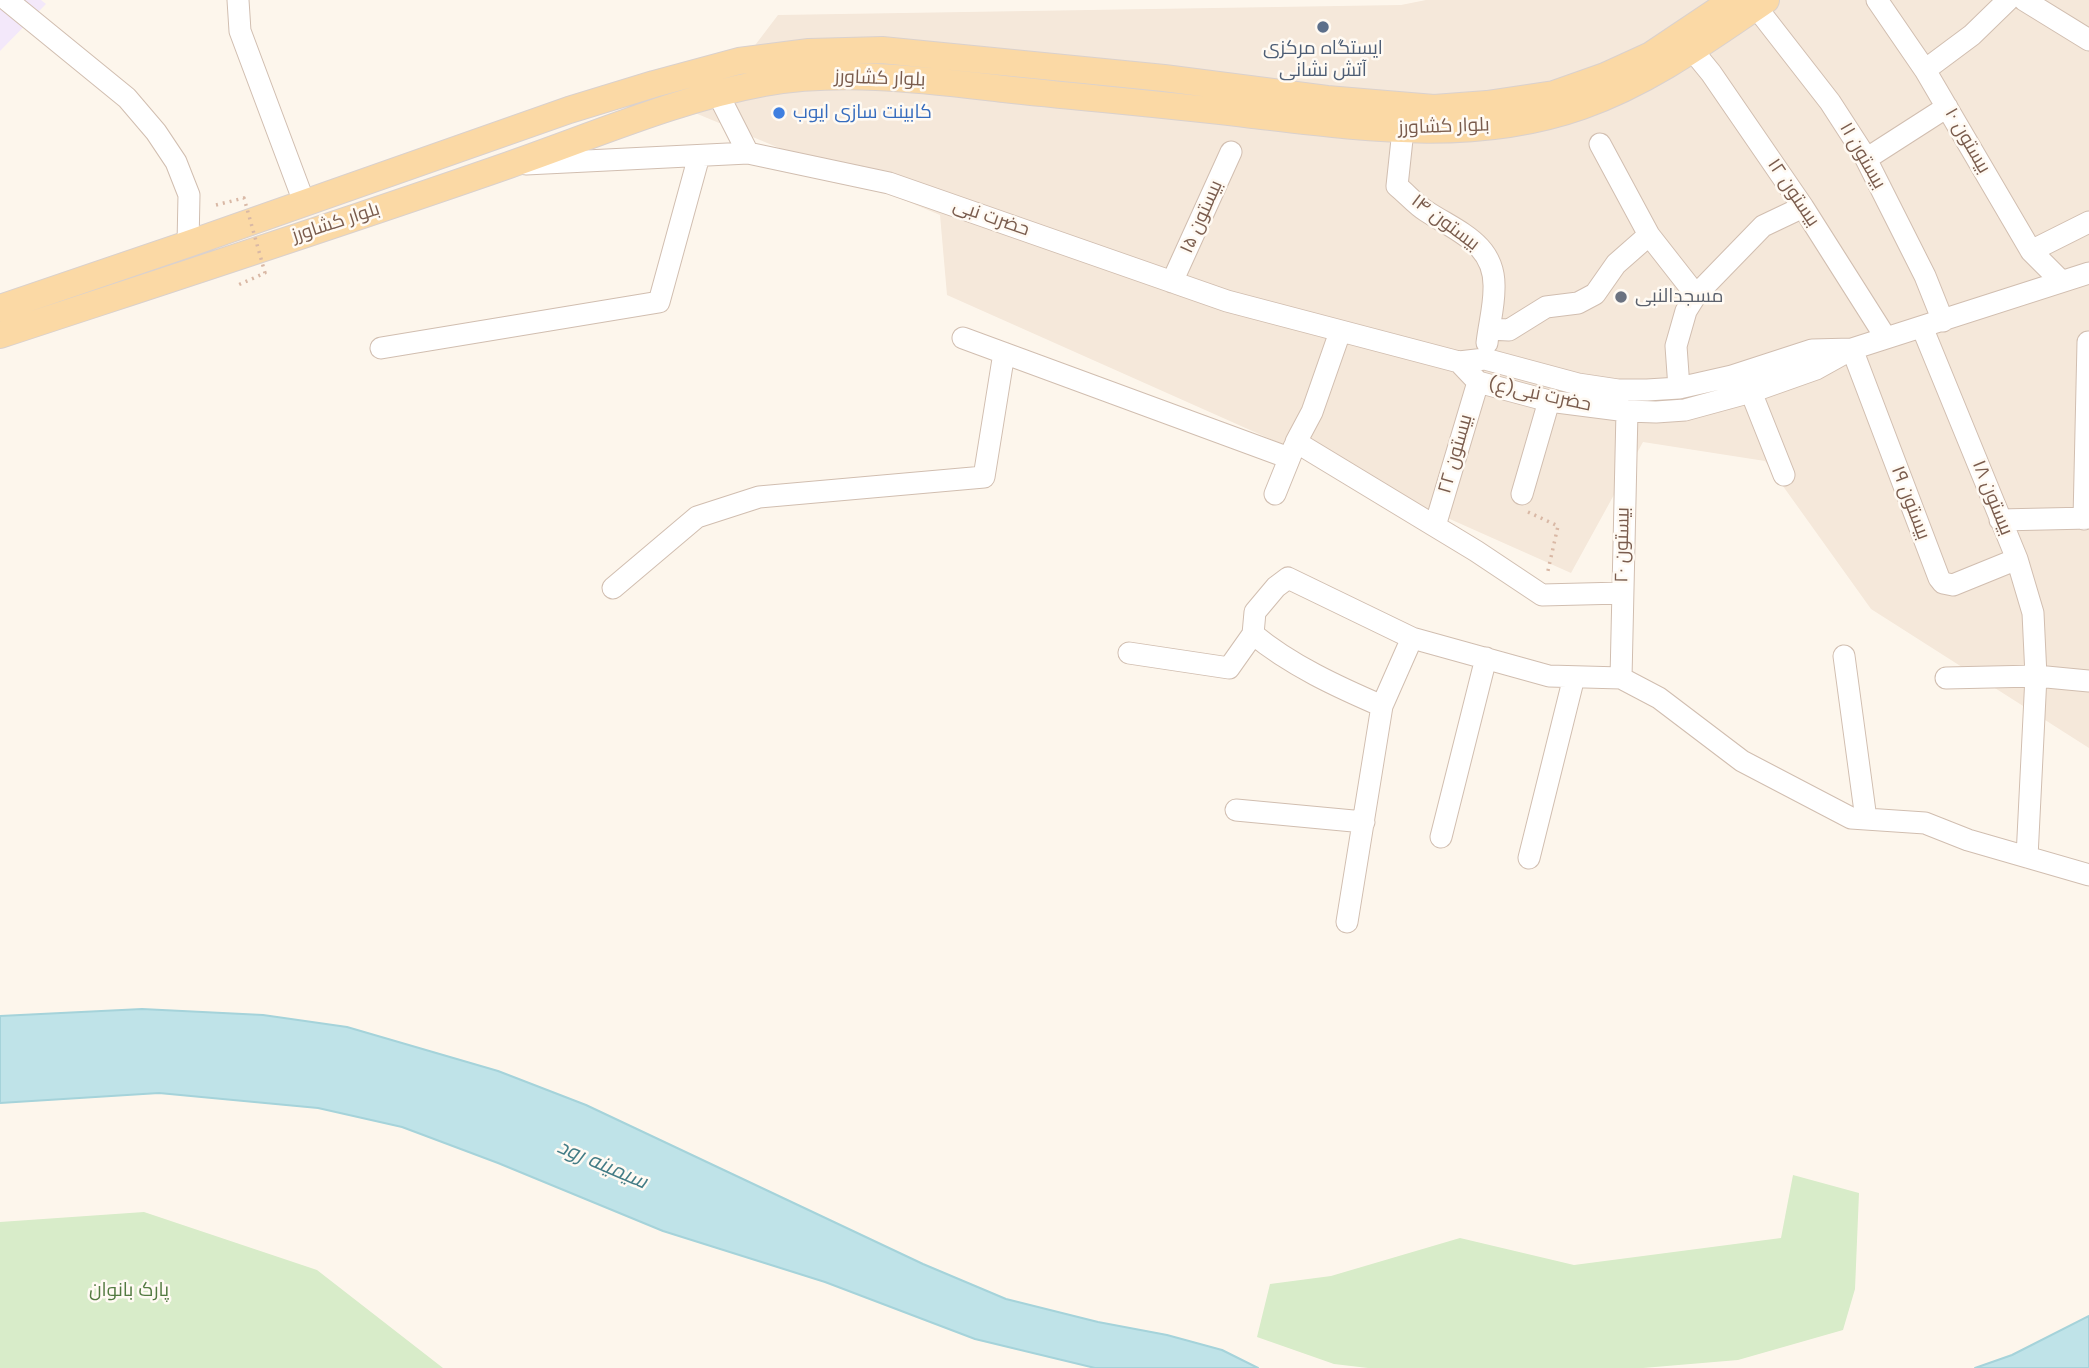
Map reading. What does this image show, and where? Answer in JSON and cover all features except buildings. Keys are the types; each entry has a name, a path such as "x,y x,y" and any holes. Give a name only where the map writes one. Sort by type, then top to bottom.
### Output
{"main road":[{"name":"بلوار کشاورز","path":"0,308 569,110 654,83 739,61 809,52 882,50 1164,78 1404,130 1436,131 1491,127 1554,115 1614,94 1693,51 1751,2"},
{"name":"بلوار کشاورز","path":"0,335 511,165 638,119 718,94 766,83 825,77 901,78 1325,112 1487,104 1554,94 1605,76 1751,2"}],"street":[{"path":"7,0 127,99 156,132 176,162 189,195 188,244"},
{"path":"238,0 240,32 304,202"},
{"name":"بیستون ۱۰","path":"1877,0 1925,70 2031,251 2060,280"},
{"path":"1925,70 1972,35 2008,0"},
{"path":"2024,0 2089,40"},
{"name":"بیستون ۱۱","path":"1751,2 1830,102 1866,159 1925,275 1943,321"},
{"name":"بیستون ۱۲","path":"1693,51 1803,207 1886,338"},
{"path":"718,94 748,153"},
{"path":"1866,159 1947,107"},
{"name":"بیستون ۱۴","path":"1404,130 1397,186 1425,211 1476,242 1489,257 1494,289 1485,359"},
{"path":"1600,144 1649,235 1696,295"},
{"name":"بیستون ۱۵","path":"1172,282 1231,152"},
{"name":"حضرت نبی","path":"511,165 748,153 889,183 1227,301 1459,362"},
{"path":"381,348 659,302 699,156"},
{"path":"1679,388 1676,346 1686,311 1696,295 1763,226 1803,207"},
{"path":"2031,251 2089,222"},
{"path":"1489,329 1509,330 1546,307 1578,303 1595,294 1616,264 1649,235"},
{"name":"حضرت نبی(ع)","path":"1459,362 1478,382 1549,401 1627,411 1685,410 1751,392 1816,369 1852,349 2060,280 2089,273"},
{"name":"بیستون ۱۸","path":"1922,327 2017,559 2033,613 2036,676 2027,857"},
{"path":"1275,494 1312,412 1340,332"},
{"path":"963,338 1293,450 1435,526 1542,595 1622,593"},
{"path":"2000,520 2087,518 2088,342"},
{"name":"حضرت نبی(ع)","path":"1459,362 1485,359 1578,384 1618,390 1679,388 1731,376 1812,350 1852,349"},
{"name":"بیستون ۱۹","path":"1852,349 1939,578 1943,583 1953,585 2017,559"},
{"path":"613,588 697,517 759,497 984,477 1004,353"},
{"name":"بیستون ۲۲","path":"1435,526 1478,382"},
{"path":"1751,392 1784,475"},
{"path":"1522,494 1549,401"},
{"name":"بیستون ۲۰","path":"1620,678 1627,411"},
{"path":"1129,653 1229,668 1252,634 1255,612 1276,587 1288,578 1412,638 1549,676 1620,678 1659,698 1742,761 1851,818 1924,823 1968,840 2089,875"},
{"path":"1252,634 1342,688 1382,706"},
{"path":"1347,922 1382,706 1412,638"},
{"path":"1844,656 1866,819"},
{"path":"1441,837 1486,658"},
{"path":"1946,678 2036,676 2089,681"},
{"path":"1529,858 1574,677"},
{"path":"1236,810 1363,822"}],"path":[{"path":"216,205 244,198 265,273 238,285"},
{"path":"1522,494 1527,512 1558,526 1542,595"}],"shaded area":[{"path":"0,0 41,0 46,4 0,51"},
{"path":"1426,0 2089,0 2089,748 1871,609 1765,461 1643,442 1571,573 947,295 940,215 676,105 718,94 778,15 1401,5"}],"green space":[{"path":"1793,1175 1859,1193 1855,1289 1843,1330 1738,1360 1643,1368 1368,1368 1334,1364 1257,1337 1270,1284 1331,1276 1460,1238 1574,1265 1781,1238"},
{"name":"پارک بانوان","path":"144,1212 317,1270 443,1368 0,1368 0,1222"}],"water":[{"name":"سیمینه رود","path":"142,1009 263,1015 347,1027 498,1071 586,1105 923,1264 1006,1299 1222,1350 1258,1368 1095,1368 975,1339 825,1282 663,1231 402,1127 318,1108 159,1093 0,1103 0,1016"},
{"path":"2089,1316 2089,1368 1975,1368 2012,1355"}],"place":[{"name":"ایستگاه مرکزی آتش نشانی","path":"1323,27"},
{"name":"کابینت سازی ایوب","path":"779,113"},
{"name":"مسجدالنبی","path":"1621,297"}]}
